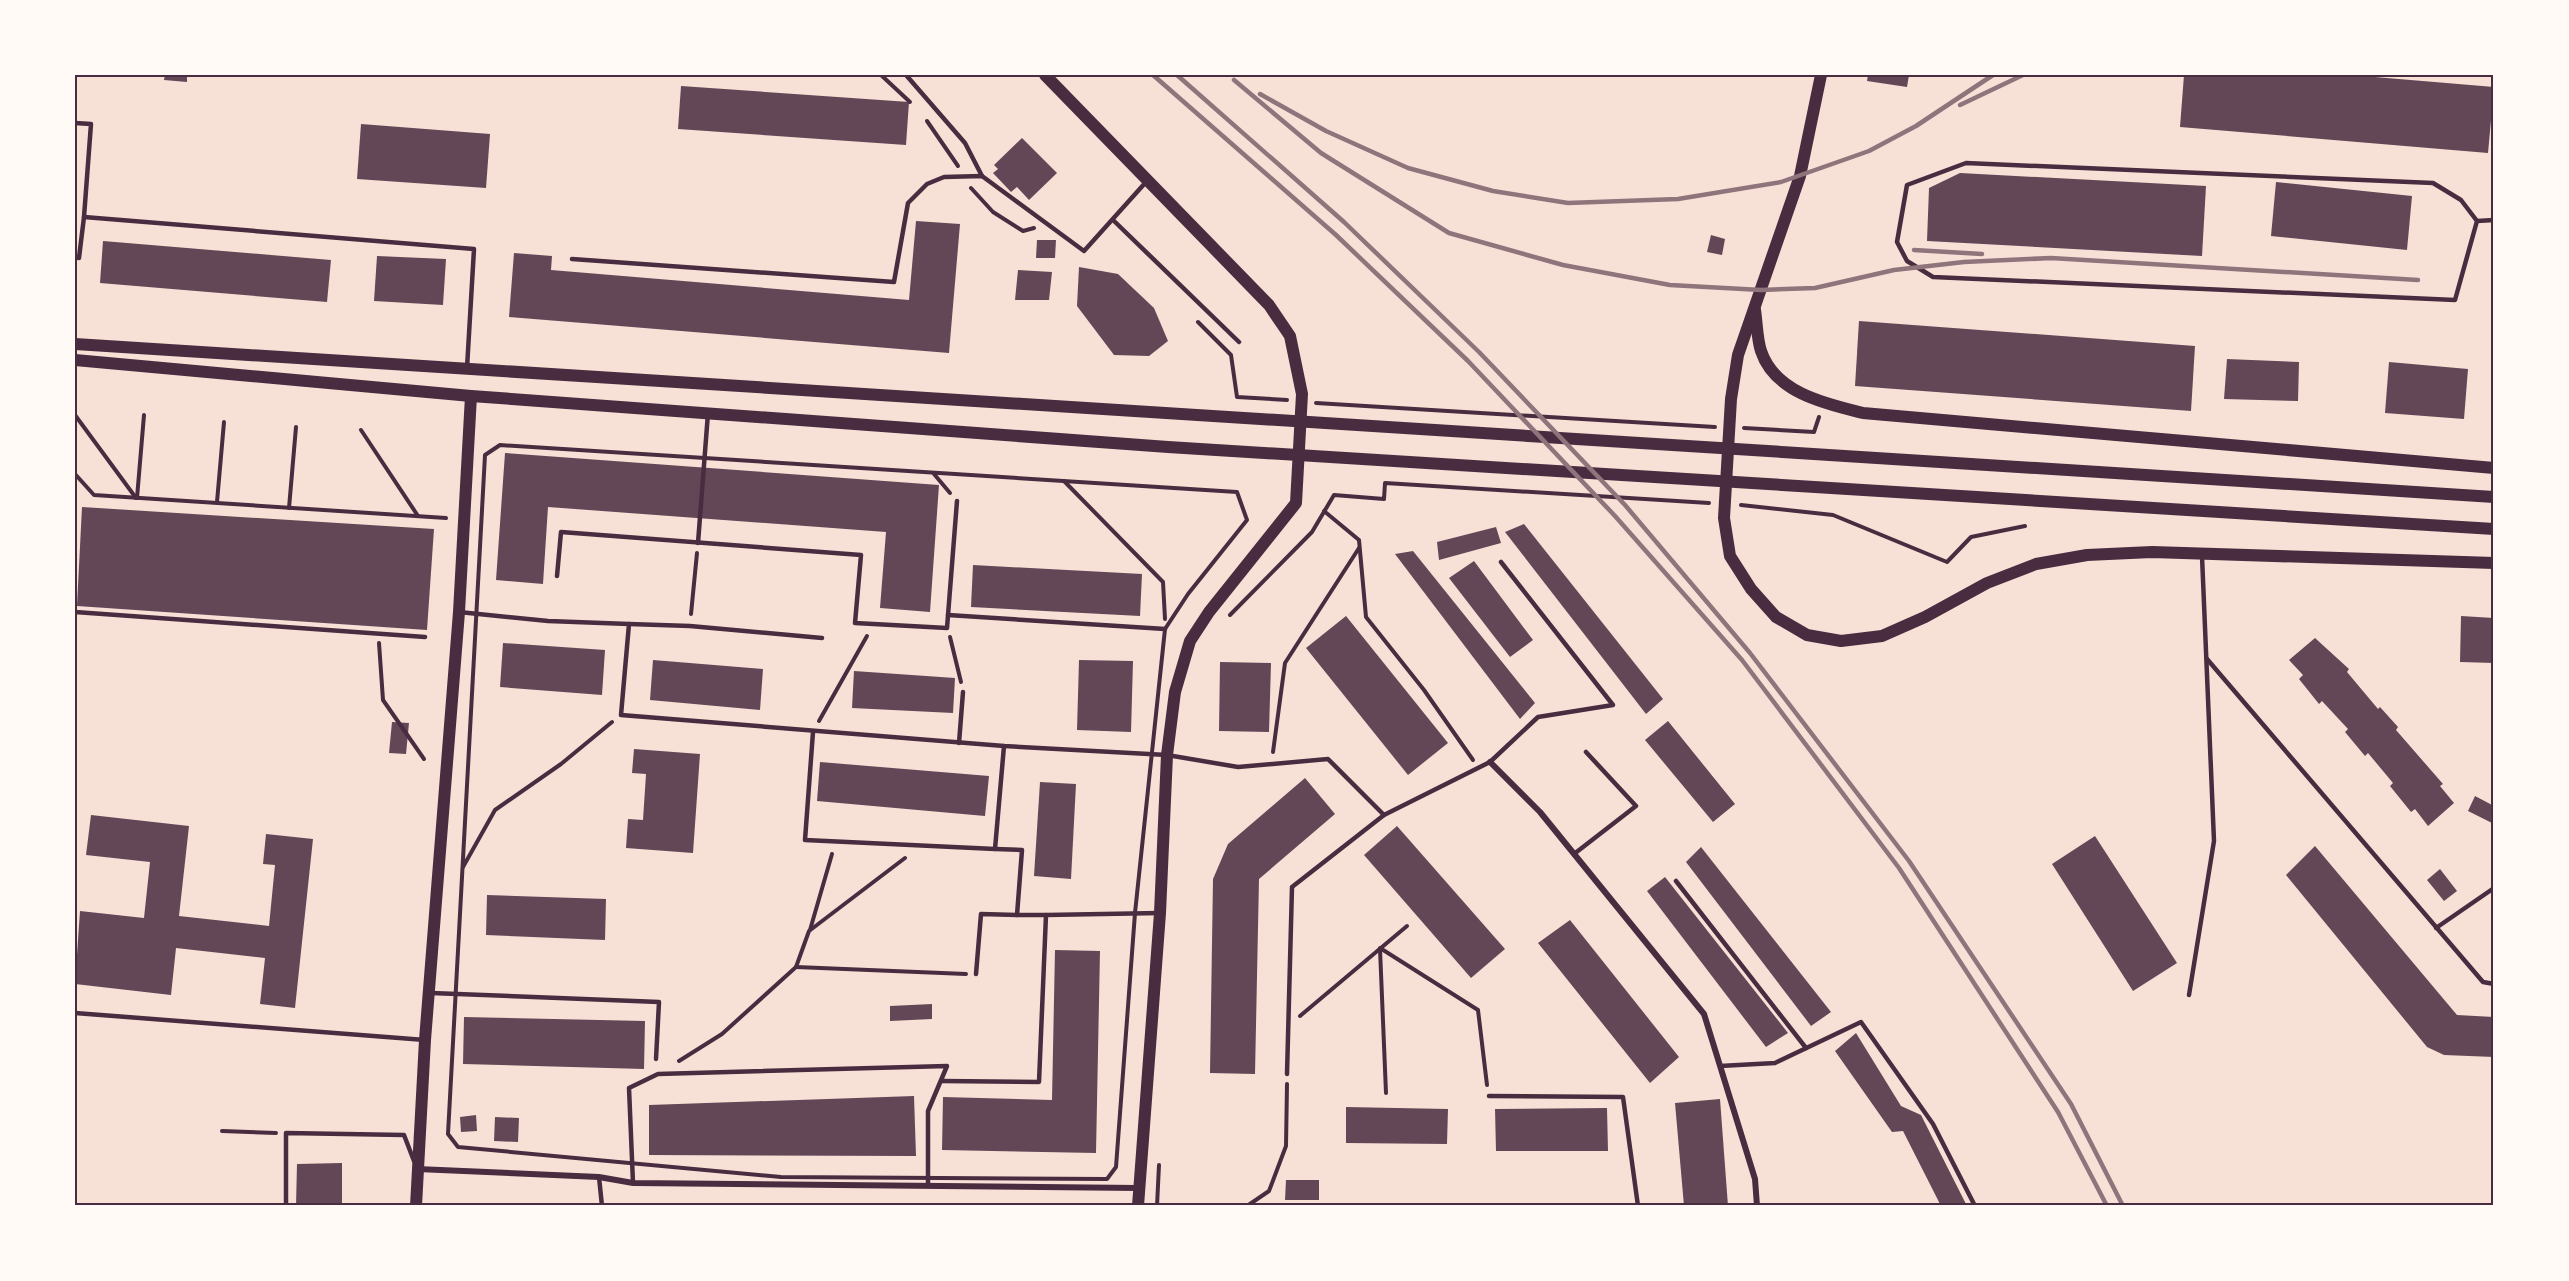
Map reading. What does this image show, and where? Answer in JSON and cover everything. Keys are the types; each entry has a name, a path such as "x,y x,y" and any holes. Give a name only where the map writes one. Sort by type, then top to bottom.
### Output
{"main road":[{"path":"1045,75 1269,305 1290,336 1300,399 1296,503 1209,612 1190,641 1175,692 1167,755 1160,913 1138,1206"},
{"path":"1821,75 1800,176 1738,355 1731,399 1724,518 1730,556 1751,589 1776,617 1807,635 1841,641 1882,636 1925,617 1987,583 2036,564 2087,555 2152,552 2494,563"},
{"path":"1754,308 1761,352 1776,376 1797,392 1825,404 1863,413 2494,468"},
{"path":"75,344 2494,497"},
{"path":"75,360 471,396 1168,447 2494,529"},
{"path":"416,1206 424,1040 459,612 471,396"}],"street":[{"path":"1490,762 1540,812 1704,1014 1755,1179 1757,1206"},
{"path":"417,1169 599,1177 633,1183 1138,1188"}],"lane":[{"path":"906,75 965,143 982,176 1084,251 1148,180"},
{"path":"75,123 91,124 84,217 79,258 75,257"},
{"path":"1966,164 2433,183 2461,200 2477,221 2455,300 1933,277 1907,261 1897,242 1907,185 1966,164"},
{"path":"572,259 894,282 908,203 927,184 944,177 982,176"},
{"path":"84,217 474,249 467,369"},
{"path":"1113,220 1239,342"},
{"path":"2477,221 2494,220"},
{"path":"698,543 708,413"},
{"path":"557,576 561,532 861,555 855,623 947,628 957,501"},
{"path":"2189,995 2214,840 2202,554"},
{"path":"1287,1074 1292,887 1384,815 1490,762 1538,717 1613,705 1501,562"},
{"path":"75,612 425,637"},
{"path":"459,612 548,621 690,626 822,638"},
{"path":"948,615 1165,629"},
{"path":"629,624 621,715 1004,746 1167,755 1238,767 1329,759 1384,815"},
{"path":"2207,659 2483,982 2494,984"},
{"path":"959,742 963,692"},
{"path":"813,732 805,840 1022,850 1017,915"},
{"path":"995,849 1004,746"},
{"path":"1574,854 1636,806 1586,752"},
{"path":"1676,881 1806,1048"},
{"path":"2436,928 2494,888"},
{"path":"976,974 981,914 1160,913"},
{"path":"940,1081 1039,1082 1046,915"},
{"path":"428,993 659,1002 656,1059"},
{"path":"75,1013 424,1040"},
{"path":"1720,1066 1775,1063 1861,1022 1933,1124 1975,1206"},
{"path":"633,1183 629,1088 658,1074 947,1066 928,1111 928,1186"},
{"path":"1489,1096 1623,1096 1638,1206"},
{"path":"286,1206 286,1133 404,1135 417,1169"},
{"path":"599,1177 602,1206"}],"path":[{"path":"880,75 917,108"},
{"path":"923,116 959,168"},
{"path":"970,187 993,212 1023,231 1042,225"},
{"path":"1192,316 1231,355 1237,397 1300,399 1724,427"},
{"path":"75,415 136,499"},
{"path":"136,499 144,415"},
{"path":"217,502 224,422"},
{"path":"290,508 296,427"},
{"path":"1735,428 1814,432"},
{"path":"361,430 418,516"},
{"path":"75,474 94,495 446,518"},
{"path":"933,474 957,501"},
{"path":"1064,481 1163,582 1165,629"},
{"path":"1228,616 1312,532 1334,495 1384,499 1385,483 1718,503"},
{"path":"1730,504 1833,515 1947,562 1971,537 2025,526"},
{"path":"1324,511 1359,540 1366,617 1424,690 1479,768"},
{"path":"690,626 698,543"},
{"path":"1271,764 1285,663 1359,547"},
{"path":"813,732 874,625"},
{"path":"947,628 963,692"},
{"path":"378,633 383,700 424,759"},
{"path":"462,870 495,810 561,764 621,715"},
{"path":"658,1074 722,1034 796,968 836,842"},
{"path":"809,931 923,844"},
{"path":"1288,1026 1407,926"},
{"path":"1380,948 1386,1093"},
{"path":"1380,948 1479,1010 1489,1096"},
{"path":"796,968 976,974"},
{"path":"1247,1206 1269,1191 1286,1146 1287,1074"},
{"path":"222,1131 286,1133"},
{"path":"1157,1206 1160,1161"}],"building":[{"path":"165,75 187,75 187,82 164,80"},
{"path":"1868,75 1909,75 1907,87 1867,81"},
{"path":"2184,75 2351,75 2494,87 2488,153 2180,127"},
{"path":"681,86 909,102 906,145 678,129"},
{"path":"361,124 490,134 486,188 357,179"},
{"path":"1022,138 1057,173 1029,200 1017,187 1011,192 993,173 998,169 994,165"},
{"path":"1960,173 2206,186 2202,256 1927,241 1929,188"},
{"path":"2276,182 2412,196 2407,250 2271,236"},
{"path":"916,221 960,224 949,353 509,317 514,253 552,256 551,270 909,300"},
{"path":"1711,235 1725,239 1722,255 1707,252"},
{"path":"1037,240 1056,240 1055,258 1036,258"},
{"path":"103,241 331,260 327,302 100,283"},
{"path":"377,256 446,259 443,305 374,301"},
{"path":"1079,267 1118,274 1154,308 1168,341 1149,356 1114,355 1077,306"},
{"path":"1018,270 1052,272 1049,300 1015,300"},
{"path":"1859,321 2195,346 2191,411 1855,386"},
{"path":"2227,359 2299,362 2298,401 2224,399"},
{"path":"2389,362 2468,369 2464,419 2385,413"},
{"path":"505,453 939,485 930,612 880,608 886,532 548,507 543,584 496,580"},
{"path":"82,507 434,529 427,630 77,606"},
{"path":"1524,524 1663,699 1646,714 1505,532"},
{"path":"1496,527 1501,543 1439,560 1437,542"},
{"path":"1413,551 1535,703 1520,719 1395,554"},
{"path":"1474,561 1533,640 1510,657 1449,578"},
{"path":"973,565 1142,574 1140,616 971,607"},
{"path":"1346,616 1448,743 1408,775 1306,648"},
{"path":"2461,616 2494,618 2494,663 2460,662"},
{"path":"2315,638 2349,669 2347,672 2378,709 2380,707 2398,727 2396,730 2443,784 2440,786 2454,803 2428,826 2415,809 2411,812 2390,786 2393,783 2368,753 2365,756 2345,732 2348,729 2322,701 2319,704 2299,679 2303,675 2289,660"},
{"path":"503,643 605,650 602,695 500,687"},
{"path":"653,660 763,669 760,710 650,700"},
{"path":"1079,660 1133,661 1131,732 1077,730"},
{"path":"1220,662 1271,663 1269,732 1219,731"},
{"path":"854,671 955,678 953,713 852,708"},
{"path":"1668,721 1735,804 1713,822 1645,740"},
{"path":"392,722 409,723 406,754 389,753"},
{"path":"634,749 700,754 693,853 626,848 628,819 643,820 646,774 632,773"},
{"path":"820,762 989,776 985,816 817,801"},
{"path":"1305,778 1335,814 1259,879 1255,1074 1210,1073 1213,879 1228,844"},
{"path":"1040,782 1076,784 1071,879 1034,876"},
{"path":"2475,796 2494,806 2494,824 2468,811"},
{"path":"91,815 189,826 179,916 269,926 275,865 263,864 266,834 313,839 295,1008 260,1004 265,958 176,948 171,995 75,984 80,911 144,918 150,862 86,855"},
{"path":"1397,826 1505,949 1471,978 1364,855"},
{"path":"2095,836 2177,963 2133,991 2052,864"},
{"path":"2315,846 2457,1015 2494,1017 2494,1057 2444,1055 2427,1047 2286,875"},
{"path":"1701,847 1831,1012 1811,1026 1686,862"},
{"path":"2440,869 2457,891 2444,901 2427,880"},
{"path":"1665,877 1788,1033 1766,1047 1647,891"},
{"path":"487,895 606,899 605,940 486,935"},
{"path":"1570,920 1679,1057 1650,1083 1538,943"},
{"path":"1055,950 1100,951 1096,1153 942,1150 943,1097 1052,1100"},
{"path":"932,1004 932,1019 890,1021 890,1006"},
{"path":"464,1017 645,1021 644,1069 463,1064"},
{"path":"1856,1033 1901,1106 1921,1115 1967,1206 1941,1206 1903,1131 1892,1132 1835,1051"},
{"path":"914,1096 916,1156 649,1155 649,1105"},
{"path":"1720,1099 1728,1206 1684,1206 1675,1103"},
{"path":"1346,1107 1448,1109 1447,1144 1346,1143"},
{"path":"1607,1108 1608,1151 1496,1151 1495,1109"},
{"path":"476,1115 477,1131 461,1132 460,1117"},
{"path":"495,1117 519,1118 518,1142 494,1141"},
{"path":"342,1163 342,1206 296,1206 297,1164"},
{"path":"1286,1180 1319,1180 1319,1200 1285,1200"}],"railway":[{"path":"1153,75 1336,235 1468,361 1615,516 1742,660 1899,868 2058,1112 2107,1206"},
{"path":"1177,75 1344,222 1479,352 1625,505 1750,653 1909,861 2071,1104 2123,1206"},
{"path":"1260,94 1326,131 1408,168 1493,191 1568,203 1678,199 1781,182 1869,151 1916,126 1993,75"},
{"path":"1960,105 2023,75"},
{"path":"1234,80 1321,153 1449,233 1563,265 1670,285 1761,290 1815,288 1894,270 1964,262 2051,258 2418,280"},
{"path":"1914,250 1982,254"}]}
